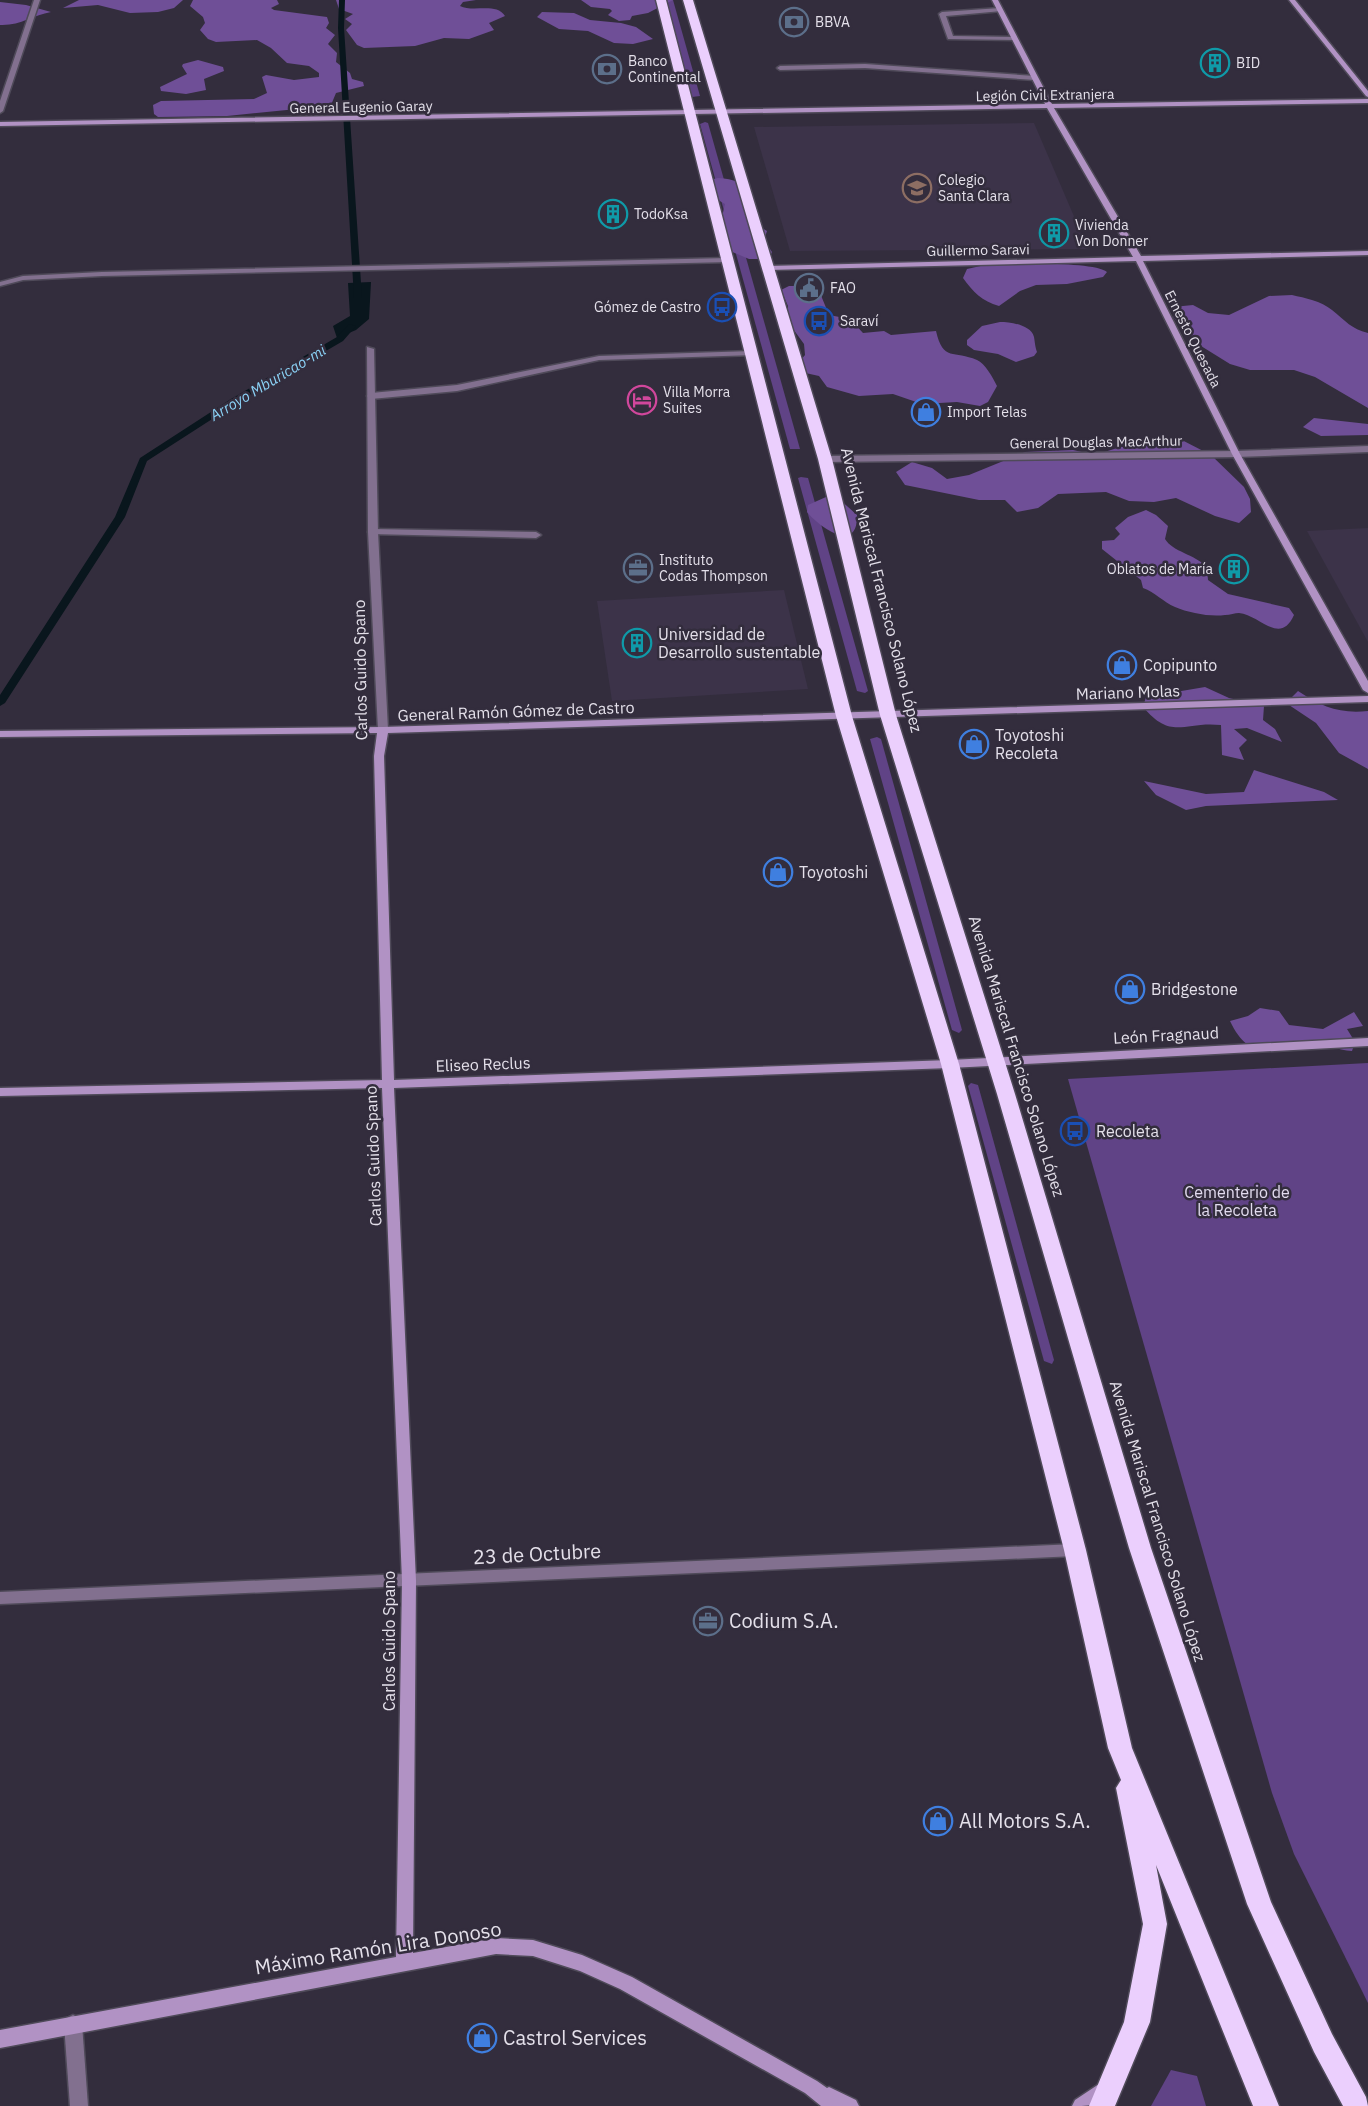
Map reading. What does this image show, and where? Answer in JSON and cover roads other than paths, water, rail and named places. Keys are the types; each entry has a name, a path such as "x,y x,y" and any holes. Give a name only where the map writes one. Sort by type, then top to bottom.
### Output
{"highway":[{"path":"661,0 844,716 958,1063 1120,1748 1155,1924 1137,2022 1102,2106"},
{"name":"Avenida Mariscal Francisco Solano López","path":"688,0 825,459 888,715 996,1060 1140,1548 1259,1904 1323,2043 1357,2106"},
{"path":"1120,1748 1266,2106"}],"street":[{"path":"0,111 37,0"},
{"name":"Ernesto Quesada","path":"995,0 1050,106 1139,260 1236,454 1368,690"},
{"path":"1292,0 1368,95"},
{"path":"1000,10 942,14 950,38 1014,39"},
{"path":"780,68 865,66 1035,78"},
{"name":"Legión Civil Extranjera","path":"722,112 1368,100"},
{"name":"General Eugenio Garay","path":"0,124 722,112"},
{"name":"Guillermo Saravi","path":"768,268 1368,253"},
{"path":"0,284 23,278 728,260"},
{"name":"Carlos Guido Spano","path":"370,350 373,532 383,730 379,756 389,1084 409,1581 404,1962"},
{"path":"371,396 457,388 599,358 752,353"},
{"name":"General Douglas MacArthur","path":"825,459 1236,454 1368,449"},
{"path":"373,532 536,535"},
{"name":"Mariano Molas","path":"888,715 1368,699"},
{"name":"General Ramón Gómez de Castro","path":"0,734 383,730 888,715"},
{"name":"León Fragnaud","path":"958,1063 1368,1042"},
{"name":"Eliseo Reclus","path":"0,1092 389,1084 958,1063"},
{"name":"23 de Octubre","path":"0,1599 1075,1550"},
{"name":"Máximo Ramón Lira Donoso","path":"0,2039 496,1946 533,1948 582,1963 626,1983 811,2087 835,2106"},
{"path":"73,2024 79,2106"},
{"path":"1081,2106 1113,2083"},
{"path":"811,2087 850,2106"}],"waterway":[{"name":"Arroyo Mburicao-mi","path":"342,0 341,28 358,298"},
{"name":"Arroyo Mburicao-mi","path":"0,703 120,517 143,460 234,401 340,339 352,326"}],"place":[{"name":"BBVA","path":"794,22"},
{"name":"BID","path":"1215,63"},
{"name":"Banco Continental","path":"607,69"},
{"name":"Colegio Santa Clara","path":"917,188"},
{"name":"TodoKsa","path":"613,214"},
{"name":"Vivienda Von Donner","path":"1054,233"},
{"name":"FAO","path":"809,288"},
{"name":"Gómez de Castro","path":"722,307"},
{"name":"Saraví","path":"819,321"},
{"name":"Villa Morra Suites","path":"642,400"},
{"name":"Import Telas","path":"926,412"},
{"name":"Instituto Codas Thompson","path":"638,568"},
{"name":"Oblatos de María","path":"1234,569"},
{"name":"Universidad de Desarrollo sustentable","path":"637,643"},
{"name":"Copipunto","path":"1122,665"},
{"name":"Toyotoshi Recoleta","path":"974,744"},
{"name":"Toyotoshi","path":"778,872"},
{"name":"Bridgestone","path":"1130,989"},
{"name":"Recoleta","path":"1075,1131"},
{"name":"Codium S.A.","path":"708,1621"},
{"name":"All Motors S.A.","path":"938,1821"},
{"name":"Castrol Services","path":"482,2038"}],"park label":[{"name":"Cementerio de la Recoleta","path":"1237,1201"}]}
